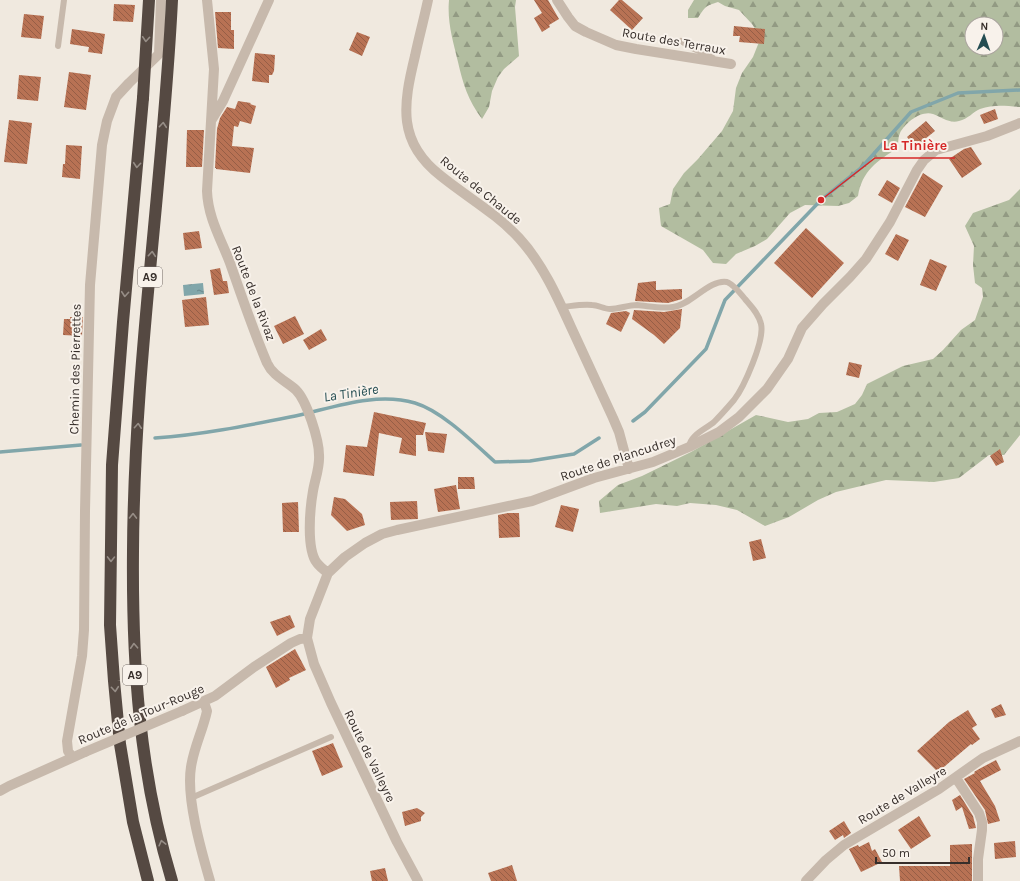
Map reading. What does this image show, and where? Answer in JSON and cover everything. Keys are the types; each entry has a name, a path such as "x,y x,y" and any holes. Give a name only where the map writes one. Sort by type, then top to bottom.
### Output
{"highway":[{"name":"A9","path":"148,0 143,98 112,464 110,624 120,744 133,822 148,881"},
{"name":"A9","path":"172,0 166,90 137,431 133,514 132,623 142,741 149,788 172,881"}],"street":[{"name":"Chemin des Pierrettes","path":"72,757 68,751 67,741 80,669 84,630 89,320 94,229 102,146 107,121 116,97 129,82 159,54 161,0"},
{"name":"Route de la Rivaz","path":"207,0 214,69 210,122 207,197 208,207 214,227 270,368 295,390 303,399 306,406 318,444 319,455 319,464 312,502 312,552 316,562 328,573"},
{"path":"210,122 223,101 269,0"},
{"name":"Route de Chaude","path":"428,0 408,81 406,95 406,122 412,142 419,154 430,167 496,217 519,238 542,270 562,308 619,432 629,469"},
{"name":"Route des Terraux","path":"558,0 575,26 616,45 731,64"},
{"name":"Route de Plancudrey","path":"307,638 310,619 328,573 349,554 382,534 526,503 594,478 653,462 689,447 719,432 758,399 767,389 788,359 796,338 802,328 866,259 887,227 917,170 927,157 936,150 987,136 1020,123"},
{"name":"Route de la Tour-Rouge","path":"0,791 72,757 204,702 215,696 291,643 307,638"},
{"name":"Route de Valleyre","path":"307,638 314,664 331,703 397,842 418,881"},
{"path":"204,702 207,711 196,746 190,772 191,798 202,853 210,881"},
{"name":"Route de Valleyre","path":"810,880 832,854 844,845 956,778 983,758 1020,741"},
{"path":"956,778 979,813 982,822 978,860 978,881"}],"lane":[{"path":"58,46 64,0"},
{"path":"681,41 712,57 715,62"},
{"path":"562,308 584,304 610,309 637,305 660,308 674,307 686,303 713,285 722,282 730,284 742,295 761,322 761,333 757,350 746,380 734,400 714,422 696,435 690,442 689,447"},
{"path":"191,798 331,737"}],"green space":[{"path":"449,0 516,0 515,7 519,56 504,69 498,77 492,91 489,107 482,119 467,92 462,78 451,31"},
{"path":"694,0 1020,0 1020,107 985,107 977,110 965,119 956,122 952,122 928,113 914,118 902,129 899,136 898,148 883,157 867,173 860,187 858,196 849,203 838,206 805,205 790,213 767,239 736,254 726,264 713,263 703,250 661,226 659,208 670,204 673,189 684,173 722,131 733,111 736,88 742,73 753,57 759,42 756,30 739,10 725,6 718,2 706,7 698,18 688,18 688,10"},
{"path":"1020,189 1020,435 1004,455 989,455 959,478 934,482 886,480 836,492 818,500 789,517 765,526 737,510 716,505 690,503 677,506 656,504 600,513 599,501 618,485 642,476 691,452 756,415 788,422 808,419 819,413 837,412 855,404 862,395 867,384 903,366 933,359 961,330 975,320 983,297 982,288 975,283 973,265 974,246 965,226 973,213 1009,200"}],"water":[{"path":"203,283 204,294 184,296 183,285"}],"building":[{"path":"534,0 548,0 559,19 549,25 550,27 542,32 534,18 542,13"},
{"path":"619,0 622,0 643,18 632,30 610,10"},
{"path":"114,4 135,5 133,22 113,21"},
{"path":"215,12 231,12 231,30 234,30 234,49 218,48"},
{"path":"24,14 44,16 41,39 21,37"},
{"path":"734,26 765,29 764,44 739,42 740,36 733,36"},
{"path":"72,29 105,34 102,54 88,52 89,47 70,44"},
{"path":"357,32 370,37 362,56 349,50"},
{"path":"255,53 275,55 274,71 272,75 269,75 269,83 252,81"},
{"path":"69,72 91,75 86,110 64,107"},
{"path":"19,75 41,77 38,101 17,99"},
{"path":"238,101 251,103 250,104 256,106 251,124 240,121 238,127 234,126 232,146 254,148 250,173 215,168 217,129 220,118 227,107 235,109"},
{"path":"995,109 998,119 984,124 980,115"},
{"path":"9,120 32,123 27,164 4,162"},
{"path":"926,121 935,131 915,147 907,137"},
{"path":"187,130 204,130 202,167 186,167"},
{"path":"66,145 82,146 80,179 62,177 63,164 65,164"},
{"path":"971,147 982,164 962,178 949,159 964,149"},
{"path":"923,173 943,186 925,217 905,207"},
{"path":"887,180 900,188 892,203 878,195"},
{"path":"806,228 844,263 812,298 774,263"},
{"path":"199,231 202,248 185,250 183,233"},
{"path":"896,234 909,240 898,261 885,254"},
{"path":"930,259 947,266 936,291 920,285"},
{"path":"220,268 223,281 227,281 229,293 214,295 210,270"},
{"path":"656,281 656,290 682,289 682,299 668,303 635,301 638,283"},
{"path":"206,297 209,325 185,327 182,300"},
{"path":"682,309 680,328 664,344 632,319 634,310 664,312"},
{"path":"626,311 630,313 621,332 606,324 611,313"},
{"path":"295,316 304,334 283,344 274,326"},
{"path":"70,317 83,317 82,336 63,335 64,319 70,319"},
{"path":"321,329 327,340 309,350 303,340"},
{"path":"849,362 862,365 859,378 846,375"},
{"path":"374,412 426,423 423,435 416,435 416,456 399,453 402,438 379,433 374,476 343,472 346,445 367,447"},
{"path":"425,432 447,434 444,453 428,451"},
{"path":"1000,449 1004,462 996,466 990,456"},
{"path":"458,477 474,477 475,489 458,489"},
{"path":"456,485 460,509 438,512 434,489"},
{"path":"334,497 345,499 362,514 365,525 347,531 331,515"},
{"path":"417,501 418,519 391,520 390,502"},
{"path":"298,502 299,532 283,532 282,503"},
{"path":"561,505 579,509 573,532 555,527"},
{"path":"519,513 520,537 499,538 498,515"},
{"path":"761,539 766,558 753,561 749,542"},
{"path":"290,615 295,627 277,636 270,622"},
{"path":"295,649 306,670 289,678 290,680 276,688 266,667"},
{"path":"1001,704 1006,715 995,718 991,709"},
{"path":"968,710 977,725 972,728 980,739 972,745 971,744 938,772 917,751 949,722"},
{"path":"333,743 343,767 322,776 312,751"},
{"path":"996,760 1001,770 980,781 995,806 1000,821 988,824 985,810 964,779"},
{"path":"960,795 973,816 976,828 969,829 962,807 956,811 952,800"},
{"path":"417,808 425,813 421,817 421,821 405,826 402,812"},
{"path":"919,816 931,836 911,849 898,830"},
{"path":"844,821 851,833 844,838 843,835 835,840 829,831"},
{"path":"1015,841 1016,857 995,859 994,843"},
{"path":"869,842 872,851 875,849 882,862 861,872 849,849 858,845 859,847"},
{"path":"972,844 972,881 900,881 899,866 950,866 950,845"},
{"path":"512,865 517,881 491,881 488,873"},
{"path":"385,868 388,881 372,881 370,871"}],"waterway":[{"name":"La Tinière","path":"633,421 645,412 706,349 725,300 821,200 862,167 911,112 958,93 1020,90"},
{"name":"La Tinière","path":"155,438 222,430 290,417 352,402 384,399 415,403 436,413 468,437 495,462 530,461 574,454 599,438"},
{"name":"La Tinière","path":"0,452 81,445"}],"place":[{"name":"La Tinière","path":"821,200"}]}
